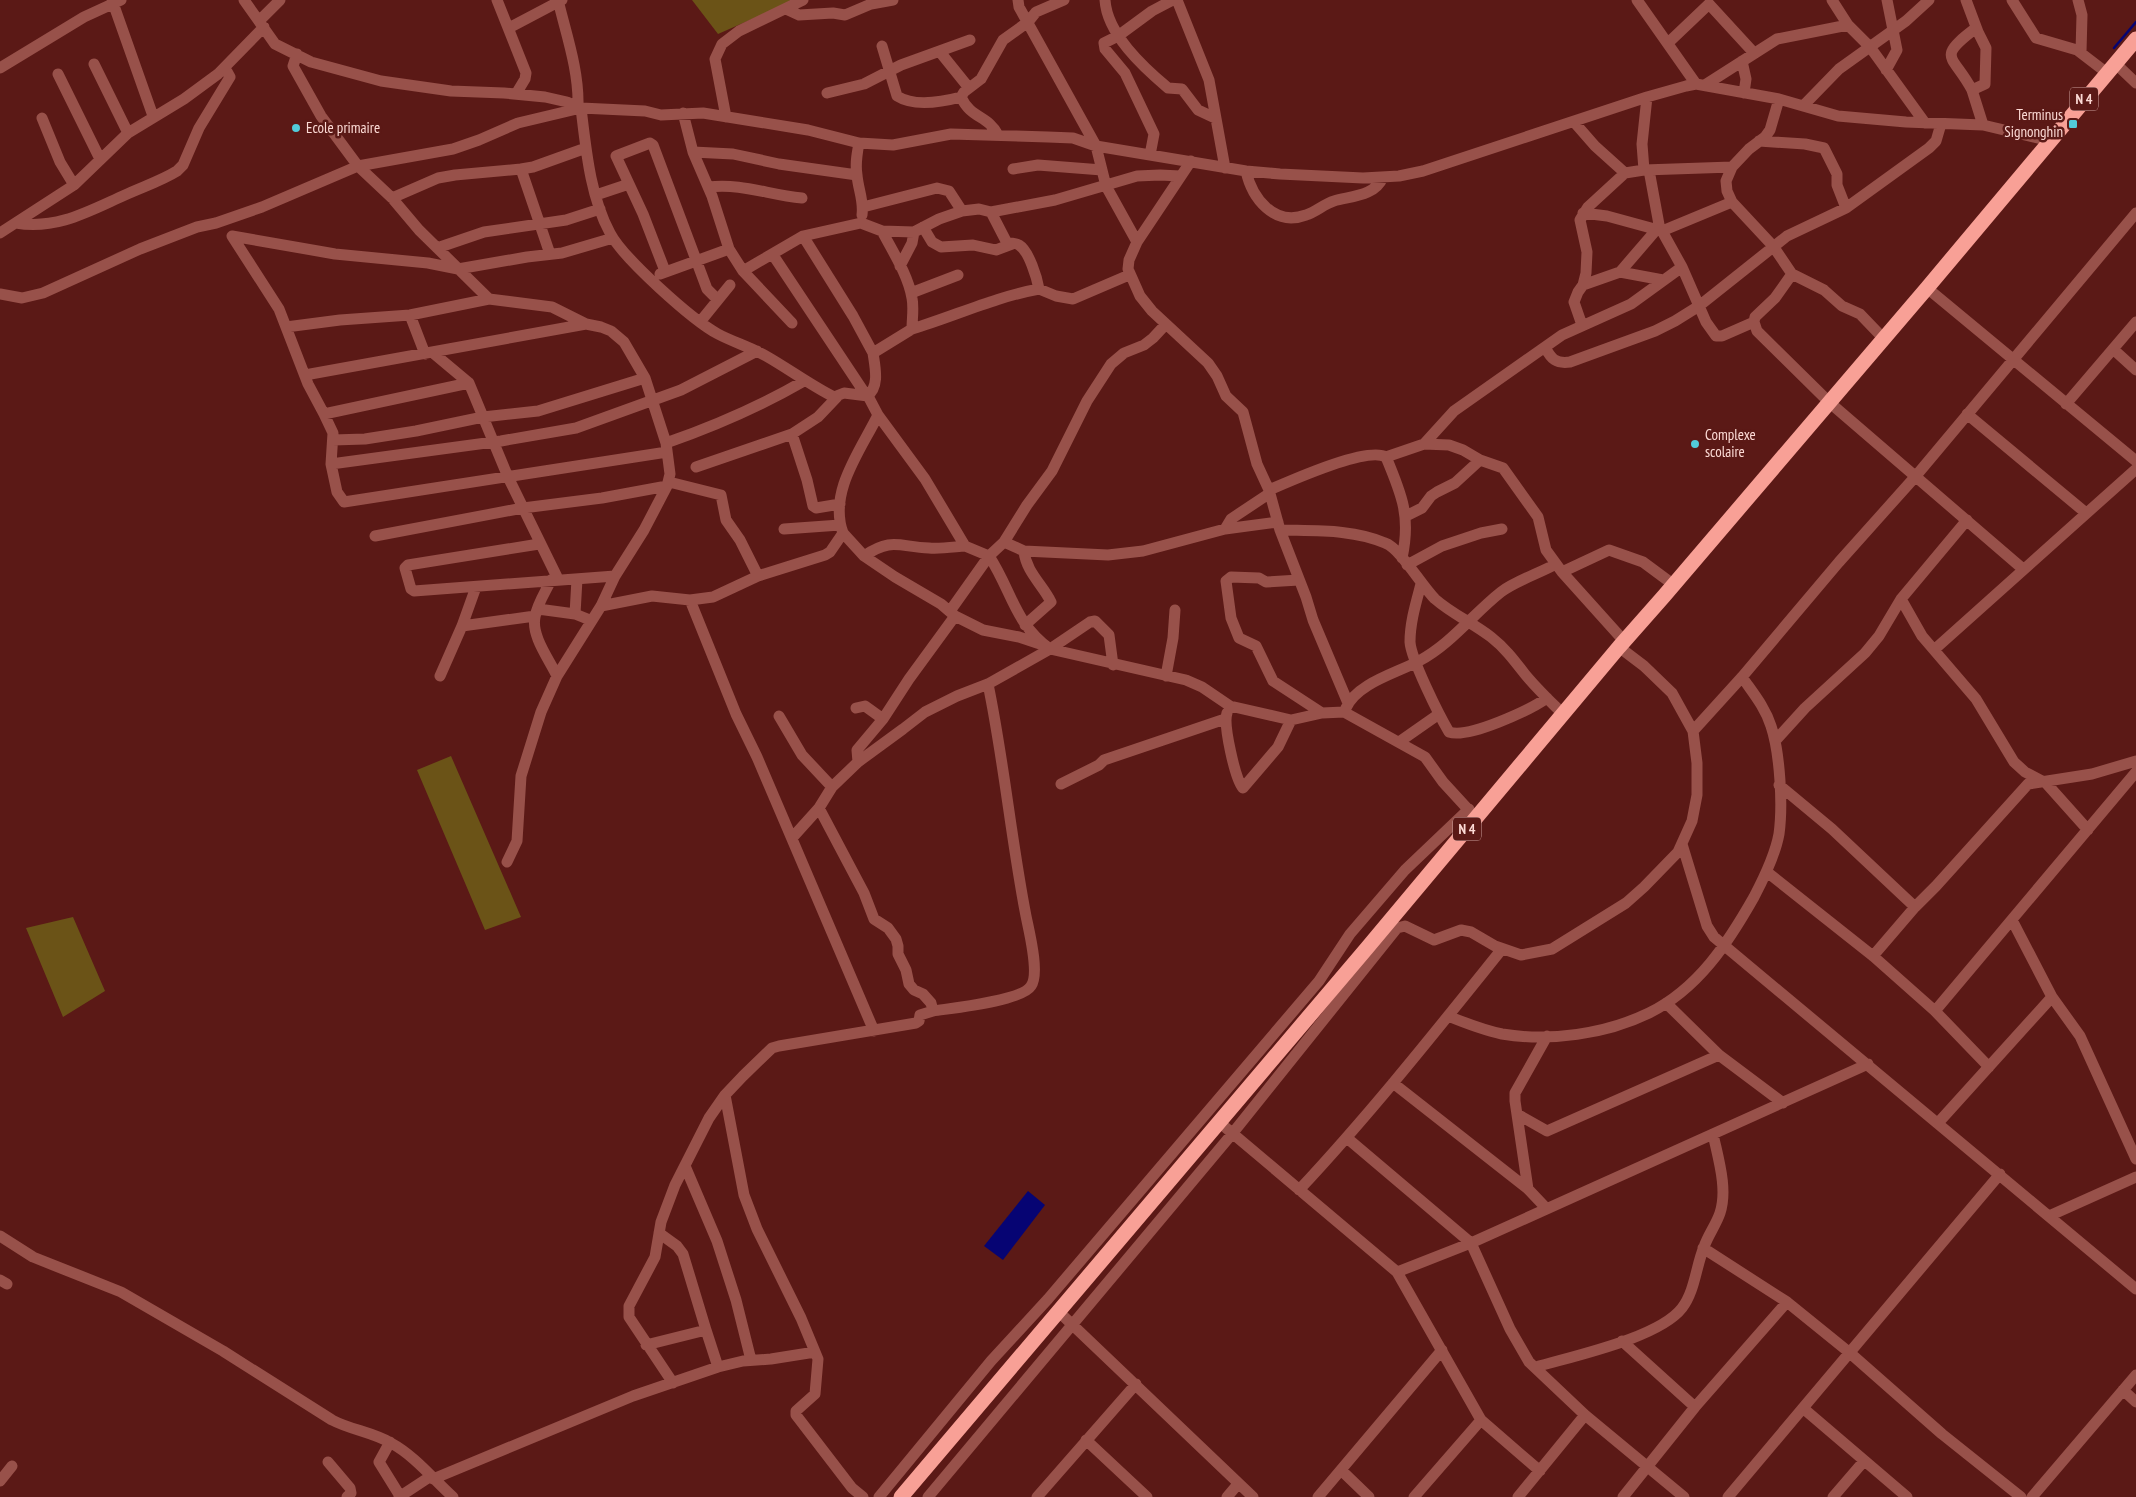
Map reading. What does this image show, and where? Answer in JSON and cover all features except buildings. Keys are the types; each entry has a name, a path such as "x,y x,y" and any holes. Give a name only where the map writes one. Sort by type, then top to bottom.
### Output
{"highway":[{"name":"N 4","path":"901,1497 1059,1312 1473,814 1563,714 1621,644 1674,585 2136,39"}],"street":[{"path":"244,0 275,44 311,62 381,81 451,91 545,97 580,107 645,111 661,115 683,113 726,116 808,130 859,143 893,146 951,134 1073,138 1096,146 1246,171 1320,176 1398,176 1423,171 1648,97 1686,86 1701,85 1779,99 1838,116 1983,126 2050,141"},
{"path":"0,233 74,185 128,133 153,116 184,99 225,68 280,0"},
{"path":"497,0 526,73 525,79 516,94"},
{"path":"726,116 715,59 718,51 729,38 740,31 803,0"},
{"path":"786,8 798,15 833,13 845,15 871,4 893,0"},
{"path":"1018,0 1020,8 1096,146 1106,186 1137,242"},
{"path":"882,46 895,92 900,98 933,102 961,97 969,88 981,80 1003,40 1028,22 1040,9 1064,0"},
{"path":"1105,0 1107,14 1118,36 1165,86 1171,89 1182,89 1198,110 1215,118"},
{"path":"1150,155 1154,134 1125,73 1103,46 1106,41 1118,36 1157,8 1173,0"},
{"path":"1177,0 1207,74 1225,168"},
{"path":"1637,0 1701,85"},
{"path":"1832,0 1848,25 1870,47 1925,123"},
{"path":"1886,70 1896,50 1887,0"},
{"path":"1804,105 1839,68 1892,31 1929,0"},
{"path":"1966,0 1976,28 1986,48 1985,84 1972,90"},
{"path":"2012,0 2036,38 2081,52 2136,83"},
{"path":"2078,0 2082,15 2081,52"},
{"path":"509,28 559,1 576,75 586,148 596,194 600,209 613,238 625,253 652,280 700,322 716,333 757,351 804,381 837,397"},
{"path":"0,68 84,17 115,2 153,116"},
{"path":"1668,43 1707,2 1754,53"},
{"path":"1701,85 1742,62 1777,39 1848,25"},
{"path":"1976,28 1960,41 1951,58 1972,90 1983,126"},
{"path":"827,94 864,84 901,65 970,40"},
{"path":"940,52 969,88"},
{"path":"297,54 293,66 321,116 358,166 392,198 436,248 489,299"},
{"path":"1742,62 1746,79 1744,93"},
{"path":"94,64 128,133"},
{"path":"16,223 32,226 81,216 178,171 183,165 199,128 230,77 225,68"},
{"path":"58,74 100,159"},
{"path":"961,97 967,110 992,125 998,135"},
{"path":"1648,97 1642,144 1660,230 1682,267 1699,306 1716,336 1722,336 1754,322"},
{"path":"1779,99 1770,130 1732,167 1725,186 1732,202 1773,246 1792,274 1824,290 1842,306 1860,314 1883,338"},
{"path":"0,294 22,298 43,293 126,254 262,207 358,166 453,149 518,123 580,107"},
{"path":"683,113 693,152 708,187 729,249 743,271 792,323"},
{"path":"42,118 60,162 74,185"},
{"path":"1574,122 1595,146 1625,173"},
{"path":"1545,347 1549,355 1556,362 1574,362 1655,331 1699,306 1773,246 1792,233 1846,208 1929,148 1936,141 1941,124"},
{"path":"1759,141 1805,144 1824,148 1837,174 1837,184 1846,208"},
{"path":"665,271 616,155 652,143 705,285 718,300"},
{"path":"859,143 856,161 857,175 862,192 861,223"},
{"path":"392,198 438,178 533,167 586,148"},
{"path":"693,152 733,154 779,164 857,175"},
{"path":"879,1497 991,1361 1054,1291 1319,981 1350,934 1399,877 1473,814 1443,782 1429,760 1398,742 1346,707 1279,526 1269,492 1257,464 1243,412 1226,396 1217,376 1208,363 1166,324 1140,296 1129,274 1129,260 1137,242 1191,161"},
{"path":"1013,169 1038,165 1102,170"},
{"path":"1582,325 1574,302 1583,285 1587,264 1580,220 1583,213 1625,173 1646,170 1732,167"},
{"path":"521,169 550,254"},
{"path":"1246,171 1253,192 1264,208 1274,213 1294,218 1306,215 1333,202 1353,198 1375,189 1379,186 1383,177"},
{"path":"743,271 803,236 861,223 882,231 919,229 962,211 979,209 991,212 1046,202 1137,176 1160,174 1180,176"},
{"path":"596,194 629,184"},
{"path":"708,187 738,186 780,196 802,198"},
{"path":"863,207 937,188 949,191 962,211"},
{"path":"1583,285 1620,272 1660,230 1732,202"},
{"path":"436,248 484,232 566,220 600,209"},
{"path":"991,212 1007,243 1018,244 1024,252 1032,267 1039,289"},
{"path":"1583,213 1607,216 1660,230"},
{"path":"1693,730 1742,677 1839,562 1915,477 2136,213"},
{"path":"216,223 232,236 279,309 305,375 332,429 331,464 337,492 341,501 344,502 508,477 666,447 755,408 804,381"},
{"path":"919,229 932,242 941,247 973,244 996,250 1012,244"},
{"path":"900,266 919,229"},
{"path":"882,231 911,293 913,303 912,329"},
{"path":"232,236 335,254 428,263 458,269 550,254 562,254 613,238"},
{"path":"696,467 792,434 818,417 837,397 844,393 866,396 872,391 875,378 872,353 853,316 803,236"},
{"path":"652,280 665,271 729,249"},
{"path":"773,255 878,415 925,479 964,546"},
{"path":"1424,444 1454,411 1562,335 1631,304 1682,267"},
{"path":"1620,272 1663,280"},
{"path":"872,353 912,329 990,302 1039,289 1056,296 1073,299 1129,274"},
{"path":"1792,274 1774,298 1755,317 1754,322 1757,330 1829,402 2023,568"},
{"path":"911,293 958,275"},
{"path":"700,322 730,284"},
{"path":"1927,288 2136,461"},
{"path":"286,327 340,320 410,316 489,299 530,302 552,307 586,324 601,327 611,332 624,342 645,378 666,447 670,474 668,484 644,530 557,676 541,712 521,776 519,832 507,862"},
{"path":"410,316 428,353 469,383 492,442 554,580"},
{"path":"2066,404 2136,322"},
{"path":"305,375 586,324"},
{"path":"858,762 857,750 883,719 989,556 1004,542 1027,505 1052,471 1087,401 1111,364 1124,352 1144,344 1166,324"},
{"path":"2113,349 2136,370"},
{"path":"331,464 492,442 576,428 681,390 757,351"},
{"path":"333,440 365,439 483,417 538,411 645,378"},
{"path":"324,414 469,383"},
{"path":"1967,414 2086,513"},
{"path":"600,606 652,596 690,600 713,597 758,576 830,552 842,529 840,504 846,475 878,415"},
{"path":"792,434 807,480 813,506 816,508 840,504"},
{"path":"928,1497 1232,1134 1397,928 1404,926 1434,940 1461,930 1471,932 1502,949 1521,956 1549,950 1626,903 1663,868 1682,844 1692,821 1697,795 1697,763 1693,730 1672,693 1621,644 1559,568 1544,547 1538,517 1499,465 1480,460 1463,450 1449,445 1424,444 1386,457 1379,454 1365,456 1327,466 1269,492 1231,519 1225,530"},
{"path":"1386,457 1400,491 1406,516 1404,562"},
{"path":"1406,516 1422,508 1431,496 1437,492 1456,483 1480,460"},
{"path":"1935,649 2136,468"},
{"path":"375,536 523,508 602,498 668,484 721,495 726,520 740,540 758,576"},
{"path":"1774,741 1805,708 1865,653 1879,636 1900,600 1967,520"},
{"path":"1004,542 1024,551 1108,555 1126,554 1225,530 1279,526 1367,536 1390,545 1421,584 1447,609 1490,636 1509,653 1524,673 1563,714"},
{"path":"784,529 842,529"},
{"path":"842,529 864,556 952,614 984,630 1019,637 1047,647 1113,665 1186,680 1202,687 1230,706 1291,720 1346,707 1367,687 1417,662 1451,639 1504,590 1600,553 1611,550 1643,562 1674,585"},
{"path":"1404,562 1480,533 1502,529"},
{"path":"539,544 405,567 412,591 615,576"},
{"path":"864,556 881,546 892,544 929,548 964,546 989,556 1025,625 1047,647"},
{"path":"1024,551 1025,559 1033,575 1051,602 1025,625"},
{"path":"1300,580 1266,582 1259,578 1230,577 1226,581 1231,618 1239,638 1256,646 1273,681 1322,713"},
{"path":"575,614 577,579"},
{"path":"554,580 536,612 536,629 540,642 557,676"},
{"path":"1421,584 1412,615 1410,640 1412,650 1439,714 1449,732 1455,733 1487,726 1522,713 1548,698"},
{"path":"440,676 462,626 476,587"},
{"path":"690,600 736,714 757,756 874,1031"},
{"path":"1900,600 1922,636 1935,649 1976,700 2014,762 2025,772 2046,783 2088,830"},
{"path":"1166,676 1173,638 1175,610"},
{"path":"462,626 536,612 575,614 590,620"},
{"path":"792,838 819,808 832,787 858,762 925,712 957,696 988,684 1090,622 1095,622 1109,635 1113,665"},
{"path":"1448,1016 1501,1034 1533,1037 1609,1028 1649,1013 1666,1003 1694,981 1725,946 1767,872 1779,834 1779,785 1771,725 1758,698 1742,677"},
{"path":"673,1383 646,1345 629,1317 628,1312 655,1256 666,1205 709,1118 725,1095 772,1048 916,1023 919,1021 920,1014 1014,996 1032,986 1034,979 1031,942 1019,880 999,736 988,684"},
{"path":"856,708 865,706 883,719"},
{"path":"1230,706 1225,719 1236,774 1243,788 1278,747 1291,720"},
{"path":"1398,742 1439,714"},
{"path":"779,716 802,755 832,787"},
{"path":"1062,784 1099,765 1104,760 1225,719"},
{"path":"1873,956 1914,907 1936,886 2028,784 2046,783 2092,774 2136,761"},
{"path":"1935,1010 2136,772"},
{"path":"1779,785 1832,829 1914,907"},
{"path":"819,808 864,892 874,919 888,928 896,939 898,954 906,970 909,984 914,990 923,994 931,1003 933,1011"},
{"path":"1682,844 1707,926 1725,946 2136,1289"},
{"path":"1767,872 1873,956 1935,1010 1989,1067"},
{"path":"2012,920 2052,997 2080,1036 2136,1159"},
{"path":"1299,1190 1347,1138 1502,949"},
{"path":"1938,1123 2052,997"},
{"path":"1666,1003 1718,1055 1783,1103"},
{"path":"1528,1189 1515,1093 1548,1036"},
{"path":"1517,1114 1547,1131 1718,1055"},
{"path":"1397,1272 1471,1242 1868,1064"},
{"path":"1393,1083 1528,1189 1546,1208"},
{"path":"725,1095 748,1207 756,1229 797,1310 819,1364 815,1394 796,1410 796,1415 852,1488 863,1497"},
{"path":"1218,1122 1397,1272 1481,1420 1540,1471"},
{"path":"1536,1367 1622,1341 1656,1327 1672,1318 1683,1308 1689,1295 1703,1248 1721,1212 1723,1178 1713,1134"},
{"path":"1347,1138 1471,1242 1510,1329 1523,1353 1585,1415 1684,1497"},
{"path":"685,1166 717,1240 736,1300 751,1360"},
{"path":"1728,1497 2000,1174"},
{"path":"2049,1216 2136,1178"},
{"path":"660,1233 677,1246 683,1254 718,1367"},
{"path":"0,1236 33,1257 122,1292 223,1351 332,1420 390,1442 414,1459 449,1495"},
{"path":"1703,1248 1787,1302 1942,1434 2021,1497"},
{"path":"1622,1497 1695,1407 1787,1302"},
{"path":"1059,1312 1253,1497"},
{"path":"646,1345 706,1330"},
{"path":"1622,1341 1695,1407"},
{"path":"1318,1497 1442,1350"},
{"path":"390,1442 379,1462 399,1497 432,1478 633,1396 718,1367 751,1360 815,1352"},
{"path":"2032,1497 2136,1375"},
{"path":"1037,1497 1136,1384"},
{"path":"2122,1390 2136,1402"},
{"path":"1804,1409 1907,1497"},
{"path":"1518,1497 1585,1415"},
{"path":"1414,1497 1481,1420"},
{"path":"1086,1440 1141,1495"},
{"path":"1833,1497 1864,1461"},
{"path":"328,1462 350,1488 351,1493 347,1497"},
{"path":"0,1481 12,1466"},
{"path":"1341,1470 1369,1497"},
{"path":"1227,1497 1238,1484"}],"shaded area":[{"path":"692,0 795,0 718,34"},
{"path":"451,756 521,917 485,930 417,770"},
{"path":"73,917 105,991 63,1017 26,928"},
{"path":"1028,1191 1045,1205 1003,1260 984,1246"}],"waterway":[{"path":"2114,48 2136,22"}],"place":[{"name":"Terminus Signonghin","path":"2073,124"},
{"name":"Ecole primaire","path":"296,128"},
{"name":"Complexe scolaire","path":"1695,444"}]}
